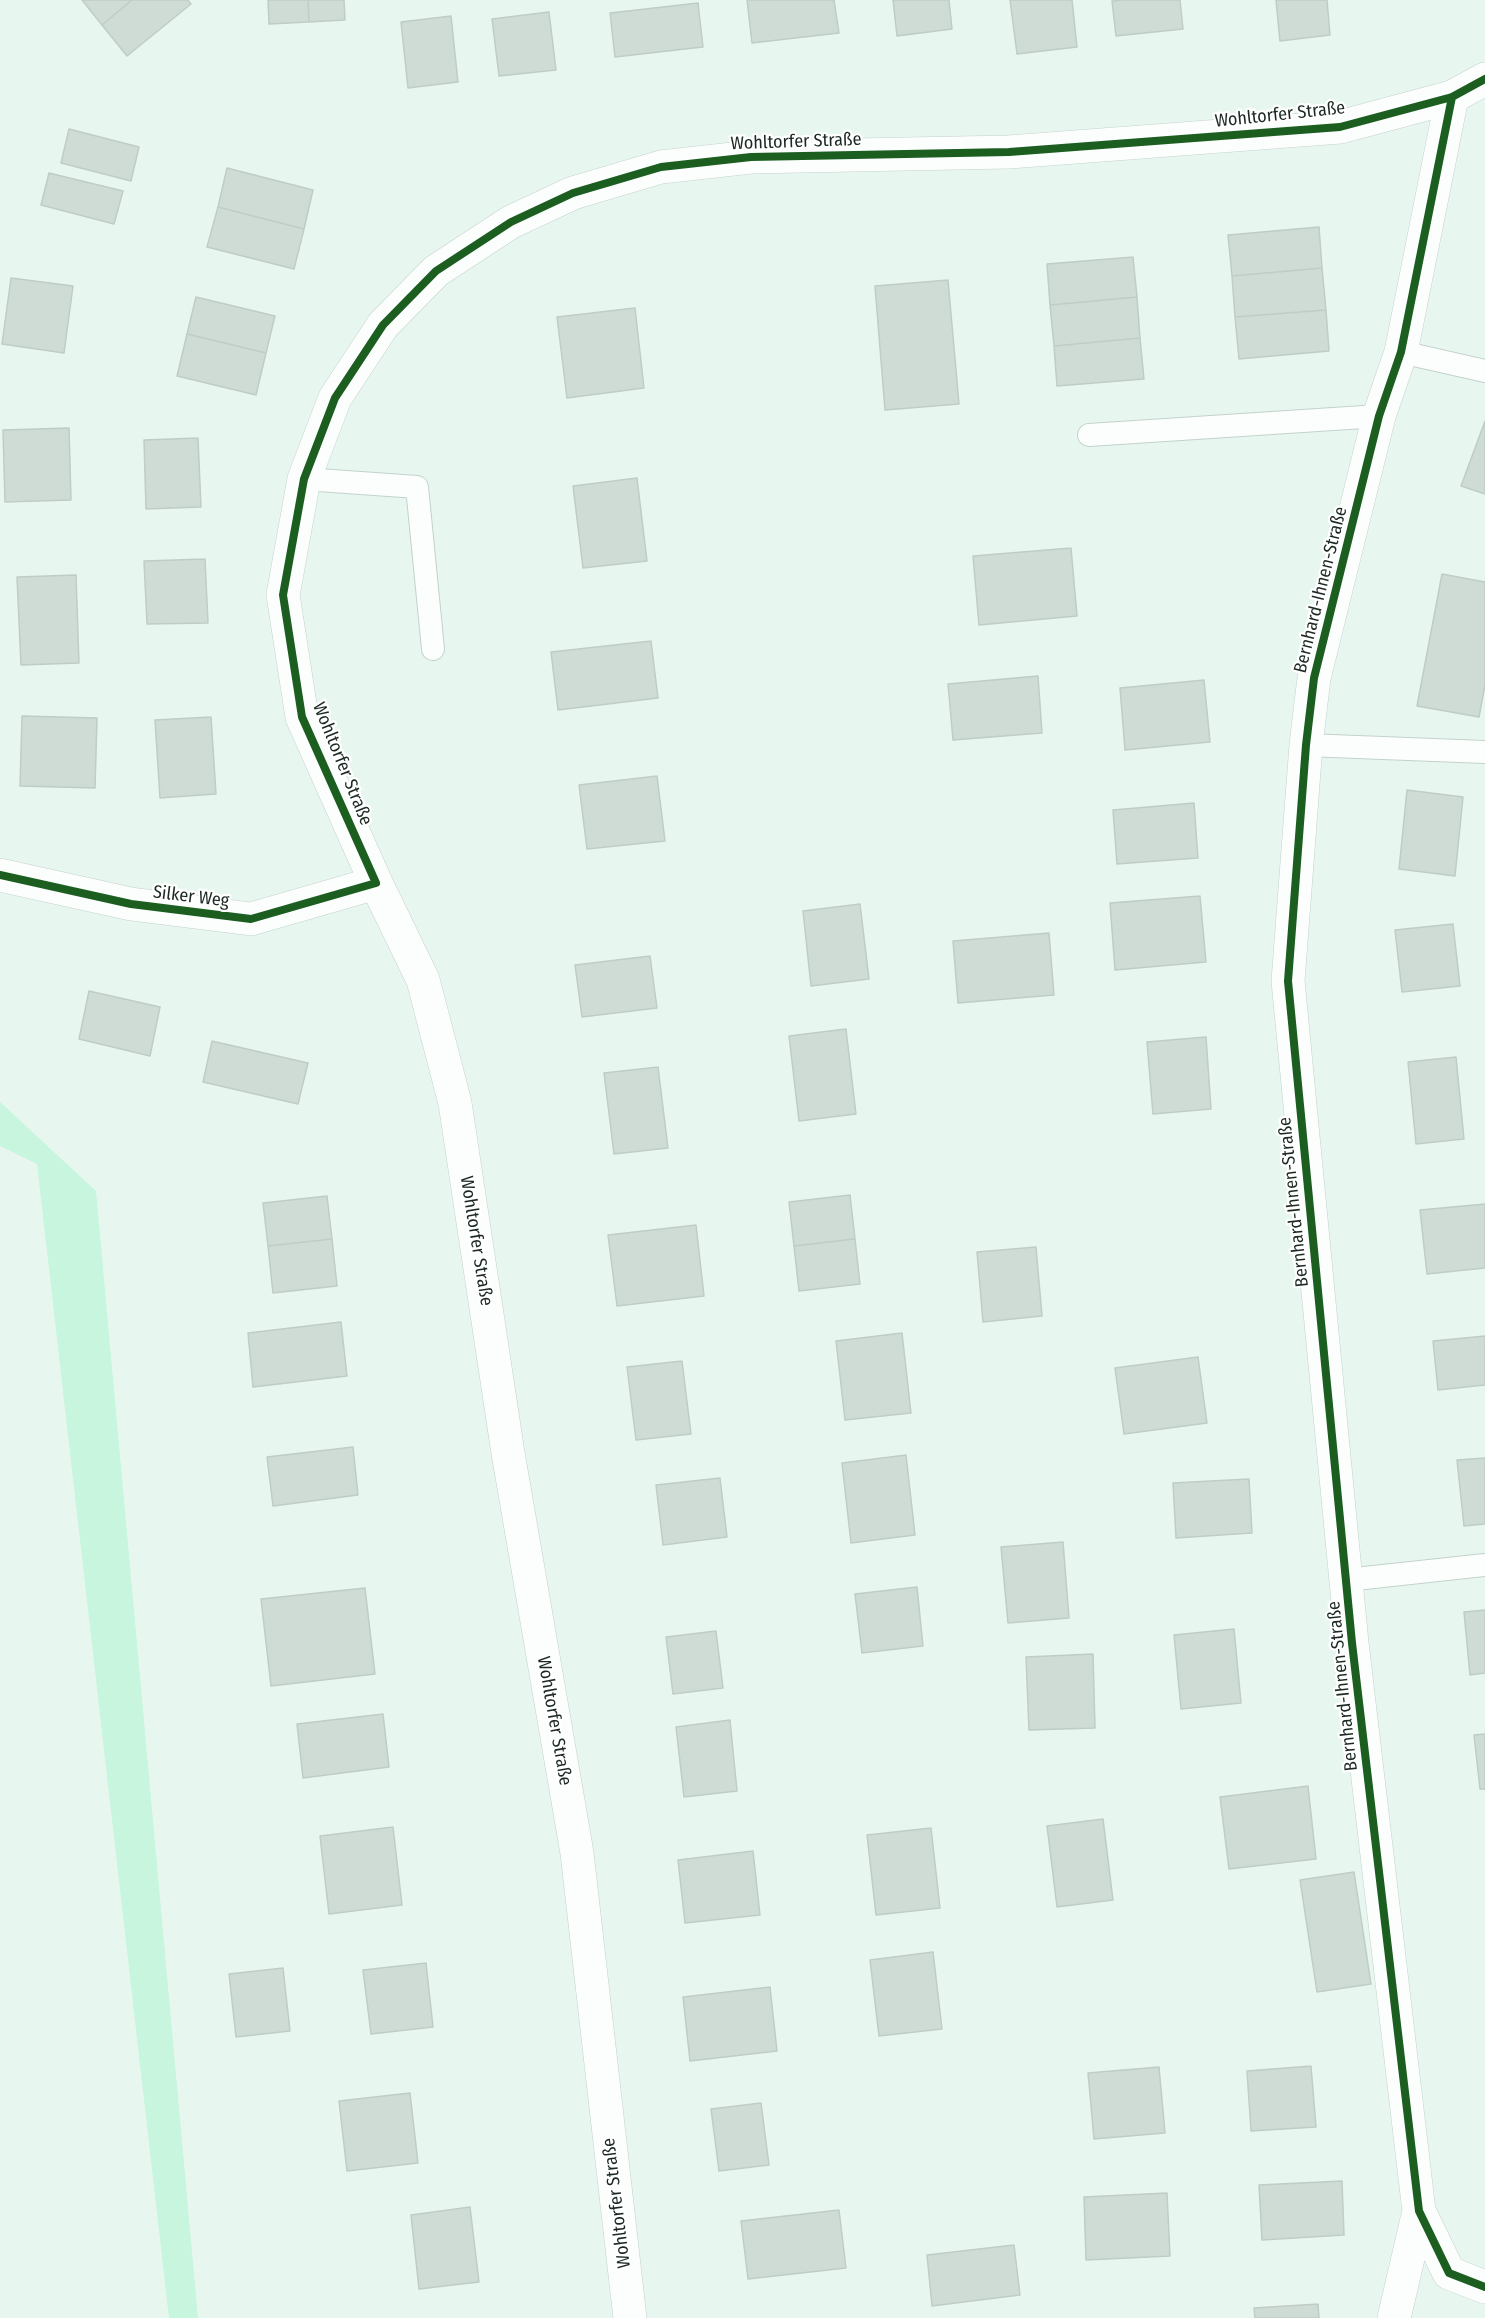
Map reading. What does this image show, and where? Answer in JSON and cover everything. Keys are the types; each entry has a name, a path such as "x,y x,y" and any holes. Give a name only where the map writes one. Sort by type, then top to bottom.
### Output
{"street":[{"name":"Wohltorfer Straße","path":"630,2318 577,1853 508,1453 455,1103 423,980 302,717 283,595 304,479 335,398 383,324 436,271 469,248 511,222 573,193 661,166 751,157 1009,152 1340,127 1452,97 1485,79"},
{"name":"Bernhard-Ihnen-Straße","path":"1452,97 1401,352 1379,416 1314,678 1306,745 1288,981 1346,1580 1419,2211 1449,2272 1485,2287"},
{"name":"Silker Weg","path":"0,875 131,904 251,919 376,882"},
{"path":"1394,2318 1419,2211"}],"lane":[{"path":"1401,352 1485,371"},
{"path":"1089,435 1379,416"},
{"path":"304,479 417,487 433,649"},
{"path":"1306,745 1485,752"},
{"path":"1346,1580 1485,1565"}],"green space":[{"path":"0,1102 96,1191 198,2318 169,2318 37,1164 0,1146"}],"building":[{"path":"82,0 132,0 102,25"},
{"path":"132,0 188,0 191,4 127,56 102,25"},
{"path":"268,0 308,0 309,22 269,24"},
{"path":"308,0 344,0 345,20 309,22"},
{"path":"747,0 834,0 839,33 752,43"},
{"path":"893,0 949,0 952,29 897,36"},
{"path":"1010,0 1072,0 1077,47 1017,54"},
{"path":"1180,0 1183,29 1116,36 1112,1"},
{"path":"1276,0 1327,0 1330,35 1280,41"},
{"path":"698,3 703,47 615,57 610,13"},
{"path":"549,12 556,70 499,76 492,19"},
{"path":"451,16 458,82 408,88 401,22"},
{"path":"69,129 139,147 131,181 61,163"},
{"path":"227,168 313,190 304,229 218,207"},
{"path":"49,173 123,191 114,224 41,205"},
{"path":"218,207 304,229 294,269 207,247"},
{"path":"1319,227 1322,268 1232,276 1228,235"},
{"path":"1133,257 1137,297 1050,305 1047,264"},
{"path":"1322,268 1326,310 1235,317 1232,276"},
{"path":"11,278 73,286 64,353 2,344"},
{"path":"948,280 959,404 885,410 875,286"},
{"path":"196,297 275,316 266,353 187,334"},
{"path":"1137,297 1140,338 1054,346 1050,305"},
{"path":"635,308 644,388 567,398 557,317"},
{"path":"1326,310 1329,351 1239,359 1235,317"},
{"path":"187,334 266,353 256,395 177,376"},
{"path":"1140,338 1144,379 1057,386 1054,346"},
{"path":"1485,421 1485,494 1461,486"},
{"path":"69,428 71,500 5,502 3,430"},
{"path":"198,438 201,507 146,509 144,440"},
{"path":"637,478 647,561 583,568 573,486"},
{"path":"1071,548 1077,616 979,625 973,556"},
{"path":"205,559 208,623 147,624 144,561"},
{"path":"1442,574 1485,582 1485,685 1479,717 1417,706"},
{"path":"76,575 79,663 21,665 17,577"},
{"path":"651,641 658,698 558,710 551,652"},
{"path":"1038,676 1042,733 953,740 948,684"},
{"path":"1204,680 1210,742 1125,750 1120,688"},
{"path":"22,716 97,718 95,788 20,786"},
{"path":"211,717 216,794 160,798 155,720"},
{"path":"657,776 665,841 587,849 579,785"},
{"path":"1407,790 1463,797 1455,876 1399,869"},
{"path":"1194,803 1198,858 1117,864 1113,810"},
{"path":"1200,896 1206,962 1115,970 1110,903"},
{"path":"860,904 869,979 811,986 803,911"},
{"path":"1453,924 1460,986 1402,992 1395,930"},
{"path":"1049,933 1054,995 958,1003 953,941"},
{"path":"650,956 657,1008 582,1017 575,965"},
{"path":"89,991 160,1007 150,1056 79,1039"},
{"path":"846,1029 856,1114 799,1121 789,1036"},
{"path":"1206,1037 1211,1109 1153,1114 1147,1042"},
{"path":"212,1041 308,1063 298,1104 203,1082"},
{"path":"1456,1057 1464,1139 1416,1144 1408,1062"},
{"path":"658,1067 668,1148 614,1154 604,1073"},
{"path":"850,1195 855,1239 794,1246 789,1202"},
{"path":"327,1196 332,1239 268,1246 263,1203"},
{"path":"1485,1204 1485,1268 1427,1274 1420,1210"},
{"path":"696,1225 704,1296 617,1306 608,1235"},
{"path":"332,1239 337,1286 273,1293 268,1246"},
{"path":"855,1239 860,1284 799,1291 794,1246"},
{"path":"1036,1247 1042,1316 983,1322 977,1252"},
{"path":"341,1322 347,1376 253,1387 248,1333"},
{"path":"902,1333 911,1413 845,1420 836,1341"},
{"path":"1485,1336 1485,1385 1438,1390 1433,1341"},
{"path":"1198,1357 1207,1423 1124,1434 1115,1368"},
{"path":"682,1361 691,1434 636,1440 627,1367"},
{"path":"353,1447 358,1495 273,1506 267,1457"},
{"path":"906,1455 915,1535 851,1543 842,1463"},
{"path":"1485,1458 1485,1524 1464,1526 1457,1460"},
{"path":"720,1478 727,1537 663,1545 656,1485"},
{"path":"1249,1479 1252,1533 1176,1538 1173,1483"},
{"path":"1063,1542 1069,1618 1008,1623 1001,1547"},
{"path":"917,1587 923,1646 862,1653 855,1594"},
{"path":"365,1588 375,1674 271,1686 261,1599"},
{"path":"1485,1610 1485,1673 1470,1675 1464,1612"},
{"path":"1234,1629 1241,1703 1181,1709 1174,1635"},
{"path":"716,1631 723,1688 673,1694 666,1637"},
{"path":"1093,1654 1095,1728 1029,1730 1026,1657"},
{"path":"383,1714 389,1767 303,1778 297,1724"},
{"path":"730,1720 737,1791 684,1797 676,1727"},
{"path":"1485,1734 1485,1789 1480,1789 1474,1735"},
{"path":"1308,1786 1316,1859 1229,1869 1220,1797"},
{"path":"1103,1819 1113,1900 1057,1907 1047,1826"},
{"path":"393,1827 402,1905 329,1914 320,1836"},
{"path":"931,1828 940,1908 876,1915 867,1835"},
{"path":"753,1851 760,1915 685,1923 678,1860"},
{"path":"1354,1872 1371,1984 1317,1992 1300,1880"},
{"path":"933,1952 942,2029 879,2036 870,1960"},
{"path":"426,1963 433,2027 371,2034 363,1970"},
{"path":"283,1968 290,2031 236,2037 229,1974"},
{"path":"770,1987 777,2051 690,2061 683,1997"},
{"path":"1311,2066 1316,2127 1251,2131 1247,2071"},
{"path":"1159,2067 1165,2133 1094,2139 1088,2073"},
{"path":"410,2093 418,2163 347,2171 339,2101"},
{"path":"761,2103 769,2165 719,2171 711,2109"},
{"path":"1342,2181 1344,2235 1262,2240 1259,2185"},
{"path":"1167,2193 1170,2256 1086,2260 1084,2197"},
{"path":"470,2207 479,2282 419,2289 411,2215"},
{"path":"839,2210 846,2268 748,2279 741,2221"},
{"path":"1014,2245 1020,2295 932,2306 927,2255"},
{"path":"1318,2304 1319,2318 1255,2318 1254,2308"}],"cycle path":[{"path":"0,875 131,904 251,919 376,883 302,717 283,595 304,479 335,398 383,325 436,271 511,222 573,193 661,167 751,157 1009,152 1340,127 1452,97 1485,79"},
{"path":"1452,97 1401,352 1379,416 1314,678 1306,745 1288,981 1352,1643 1419,2211 1449,2273 1485,2287"}]}
